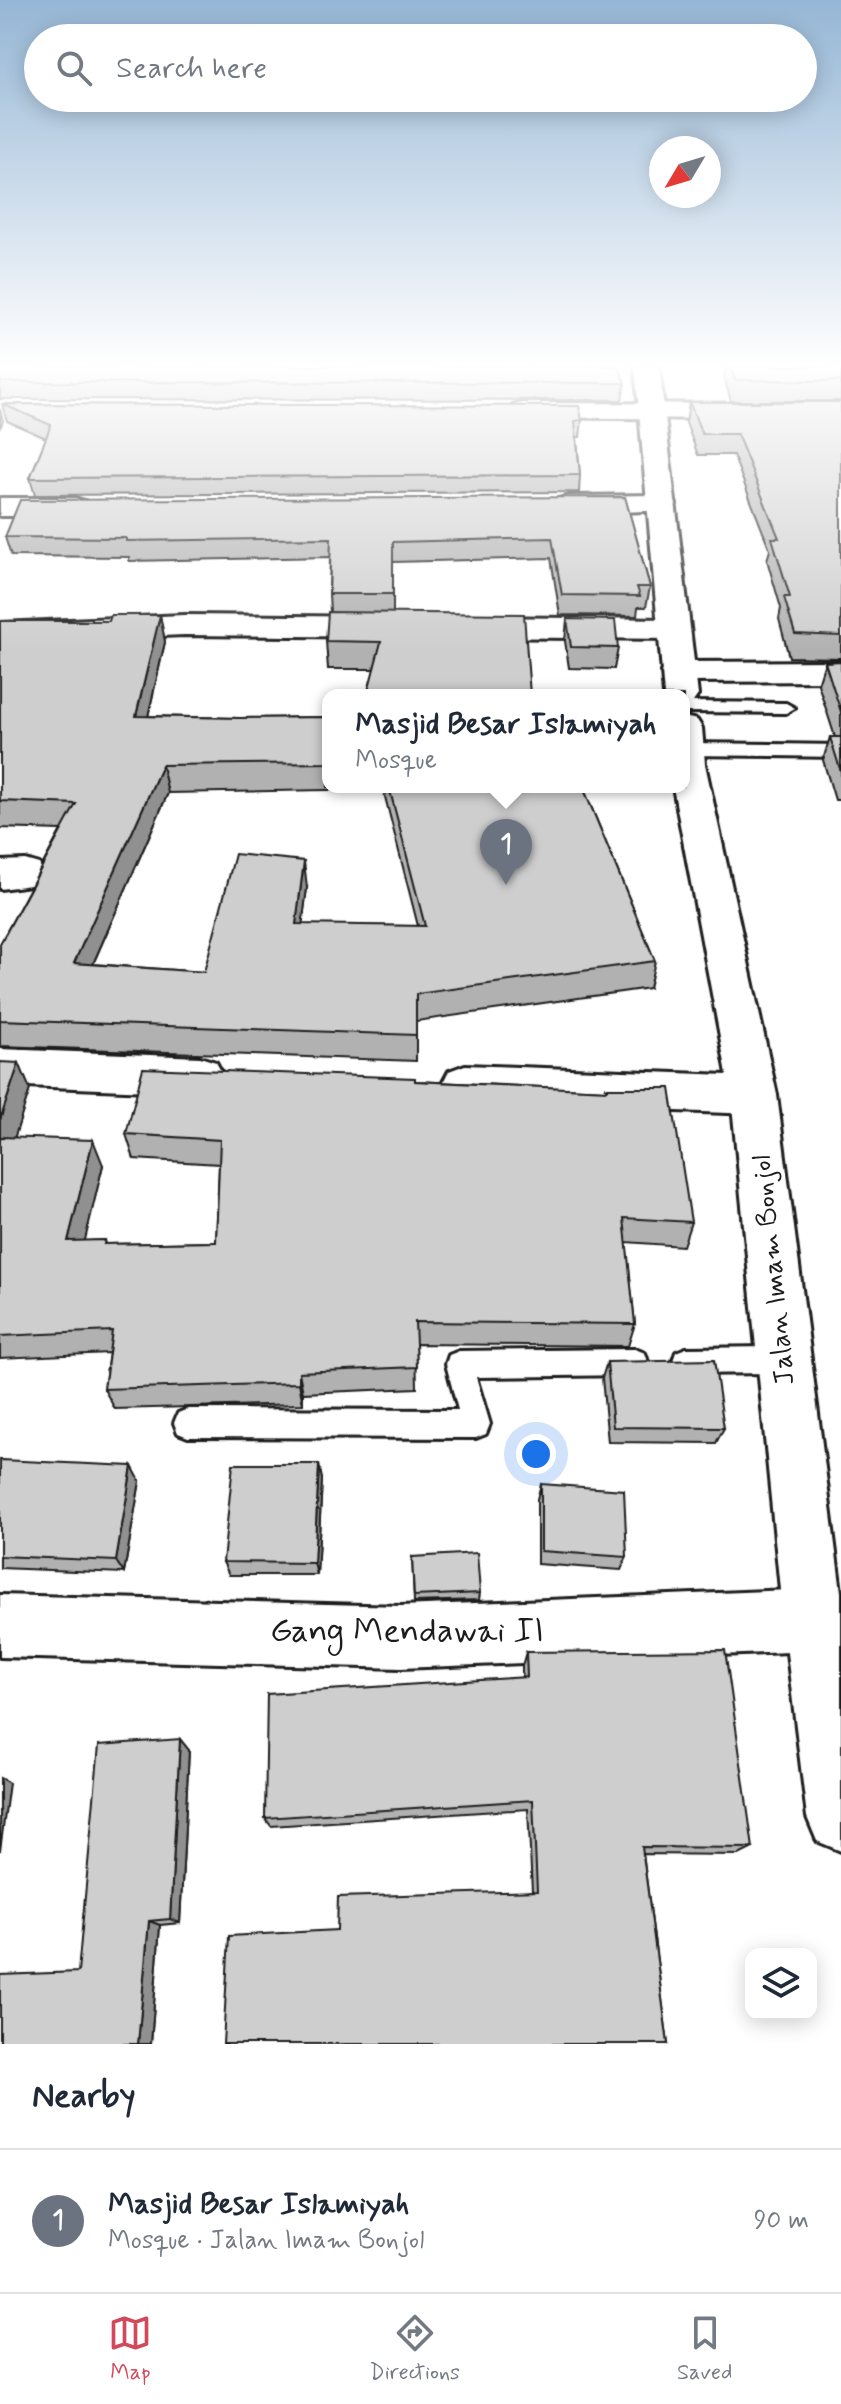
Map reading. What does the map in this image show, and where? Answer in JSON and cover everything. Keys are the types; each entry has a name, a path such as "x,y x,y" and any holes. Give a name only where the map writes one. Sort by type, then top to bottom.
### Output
{"street":[{"path":"657,461 679,684 841,671"},
{"path":"536,505 662,504"},
{"path":"0,507 110,507"},
{"path":"0,633 184,625 674,629"},
{"name":"Jalan Imam Bonjol","path":"690,755 754,1095 814,1620 841,1817"},
{"path":"0,1067 236,1076"},
{"path":"424,1083 754,1095"},
{"name":"Gang Mendawai II","path":"0,1626 401,1637 814,1620"}],"lane":[{"path":"690,727 786,708"},
{"path":"690,729 841,751"},
{"path":"188,1423 476,1424 459,1364 785,1360"}],"building":[{"path":"37,461 579,461 580,475 30,478"},
{"path":"748,461 841,461 841,636 795,634 784,597 790,597 772,538 779,538"},
{"path":"625,497 650,587 637,587 640,596 562,595 552,538 393,542 393,594 329,594 331,538 126,541 126,538 5,537 20,500"},
{"path":"328,612 524,614 530,689 369,689 381,642 326,641"},
{"path":"111,615 160,615 136,716 322,717 322,763 162,765 74,963 204,972 235,854 304,861 296,924 425,926 391,793 585,793 655,961 416,994 416,1035 0,1020 0,944 76,804 0,801 0,621 109,621"},
{"path":"567,619 615,620 618,648 571,647"},
{"path":"841,661 841,712 825,662"},
{"path":"830,737 841,737 841,772"},
{"path":"0,1062 19,1063 0,1120"},
{"path":"143,1068 415,1078 415,1081 607,1090 670,1088 691,1222 624,1218 635,1324 415,1322 417,1367 299,1372 299,1383 104,1389 112,1331 0,1336 0,1137 93,1140 68,1241 105,1240 104,1244 216,1242 220,1140 126,1134"},
{"path":"714,1360 724,1428 613,1427 607,1362"},
{"path":"0,1460 132,1466 116,1561 0,1556"},
{"path":"233,1464 319,1464 314,1563 223,1562"},
{"path":"541,1484 624,1490 627,1557 541,1551"},
{"path":"477,1553 480,1593 414,1596 412,1557"},
{"path":"725,1650 753,1848 642,1847 668,2044 223,2044 229,1936 337,1930 338,1897 537,1891 533,1800 265,1818 267,1694 527,1677 526,1652"},
{"path":"180,1739 170,1919 149,1921 138,2044 0,2044 0,1975 78,1972 99,1745"}],"place":[{"name":"Masjid Besar Islamiyah","path":"506,885"}]}
